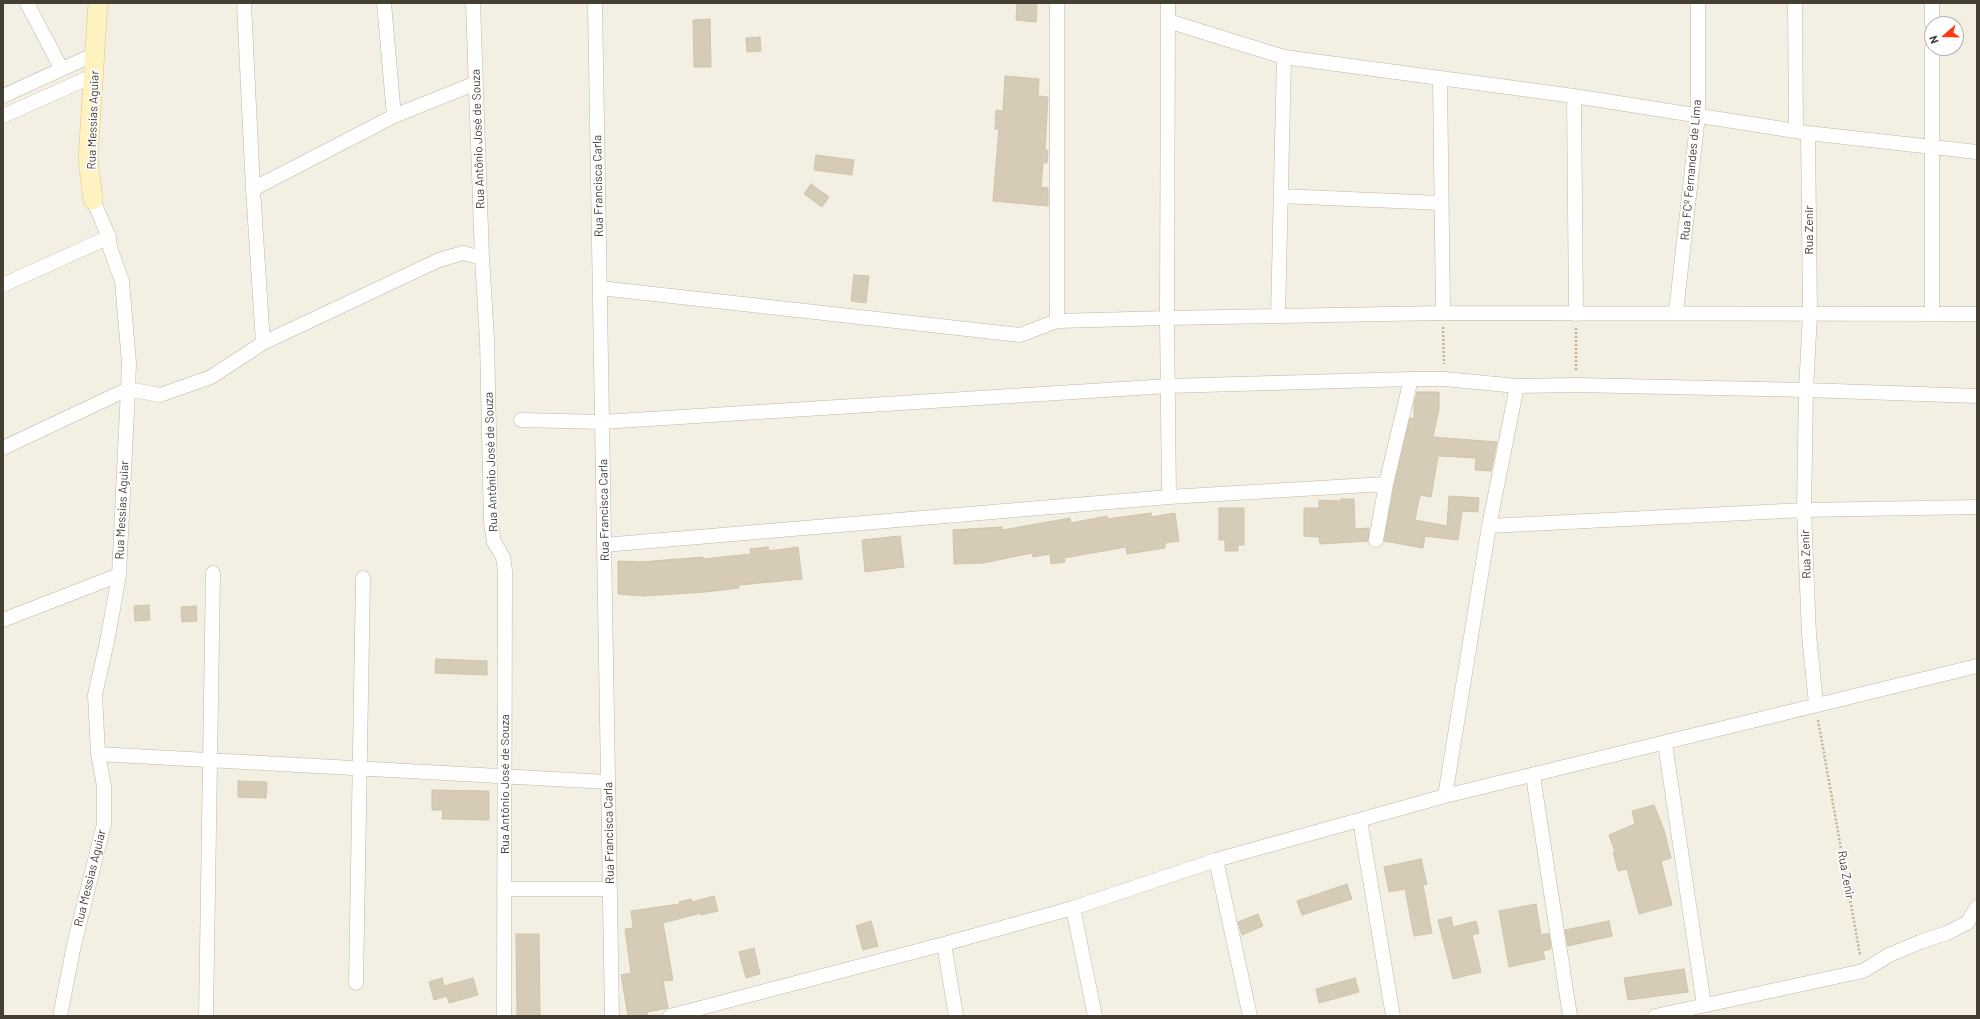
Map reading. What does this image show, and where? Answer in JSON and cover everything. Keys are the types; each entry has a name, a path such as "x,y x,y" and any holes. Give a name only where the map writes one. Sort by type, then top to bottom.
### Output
{"street":[{"path":"27,3 61,68"},
{"name":"Rua Messias Aguiar","path":"60,1016 74,945 104,824 104,786 98,754 95,695 108,637 119,575 129,363 122,281 110,248 109,237 93,200 88,160 98,3"},
{"path":"244,3 253,188 263,343"},
{"path":"384,3 394,116"},
{"name":"Rua Antônio José de Souza","path":"473,3 482,258 487,340 492,523 494,542 503,557 505,571 504,1016"},
{"name":"Rua Francisca Carla","path":"595,3 612,1016"},
{"path":"1057,3 1057,322"},
{"path":"1168,3 1167,318 1169,497"},
{"name":"Rua FCº Fernandes de Lima","path":"1676,312 1698,116 1698,3"},
{"name":"Rua Zenir","path":"1795,3 1810,314 1806,390 1804,510 1809,635 1816,704"},
{"path":"1932,3 1932,16"},
{"path":"1168,21 1284,57 1574,96 1802,132 1977,152"},
{"path":"3,96 61,68 95,54"},
{"path":"1932,56 1932,313"},
{"path":"1278,316 1284,57"},
{"path":"3,116 94,75"},
{"path":"1440,78 1443,313"},
{"path":"253,188 394,116 476,83"},
{"path":"1574,96 1576,314"},
{"path":"1281,196 1441,204"},
{"path":"3,285 109,237"},
{"path":"3,448 128,389 160,395 211,377 263,343 439,260 463,253 482,258"},
{"path":"600,288 1020,335 1057,322 1167,318 1443,313 1576,314 1676,312 1977,314"},
{"path":"521,420 602,422 1168,386 1411,379 1445,379 1517,386 1576,385 1806,390 1977,396"},
{"path":"1376,540 1386,484 1411,379"},
{"path":"1445,796 1490,526 1517,386"},
{"path":"604,545 1169,497 1386,484"},
{"path":"1490,526 1804,510 1977,507"},
{"path":"206,1016 213,573"},
{"path":"3,620 119,575"},
{"path":"356,983 363,578"},
{"path":"670,1016 944,944 1073,908 1216,860 1445,796 1665,744 1816,704 1977,666"},
{"path":"1665,744 1704,1005"},
{"path":"98,754 608,782"},
{"path":"1533,776 1570,1016"},
{"path":"1360,820 1393,1016"},
{"path":"1216,860 1250,1016"},
{"path":"504,889 610,889"},
{"path":"1655,1016 1863,971 1889,955 1947,933 1966,922 1977,907"},
{"path":"1073,908 1095,1016"},
{"path":"944,944 956,1016"}],"path":[{"path":"1443,313 1445,379"},
{"path":"1576,314 1576,385"},
{"name":"Rua Zenir","path":"1816,704 1863,971"}],"building":[{"path":"1017,3 1037,3 1036,22 1016,20"},
{"path":"710,19 711,67 694,67 693,20"},
{"path":"760,37 761,51 747,52 746,38"},
{"path":"1005,76 1039,79 1038,96 1048,97 1045,150 1048,151 1047,163 1043,163 1041,187 1048,188 1048,206 993,201 999,129 995,129 996,110 1003,111"},
{"path":"816,155 854,160 852,175 814,170"},
{"path":"811,184 829,197 822,207 804,194"},
{"path":"854,275 869,276 866,303 851,301"},
{"path":"1417,392 1439,392 1439,409 1433,437 1497,442 1491,471 1475,470 1476,458 1438,456 1431,497 1420,495 1415,520 1447,526 1449,496 1479,498 1478,512 1462,511 1458,540 1425,536 1423,548 1384,541 1394,486 1410,418 1414,419 1414,404"},
{"path":"1341,499 1354,499 1355,529 1369,528 1368,541 1320,544 1319,537 1304,536 1304,508 1319,508 1319,500 1341,501"},
{"path":"1219,508 1244,508 1244,545 1238,545 1238,551 1225,551 1225,540 1219,540"},
{"path":"1151,513 1151,517 1175,513 1179,541 1165,543 1165,548 1127,554 1126,547 1064,558 1065,562 1051,564 1050,554 1033,557 1032,553 983,563 954,564 953,530 1002,527 1002,530 1070,518 1071,523 1107,516 1107,519"},
{"path":"900,536 904,567 865,572 862,540"},
{"path":"768,547 769,551 798,547 802,579 739,585 739,588 705,592 643,596 618,594 618,561 641,562 703,557 703,559 751,554 750,549"},
{"path":"149,605 150,620 135,621 134,606"},
{"path":"196,606 197,621 182,622 181,607"},
{"path":"436,659 487,661 487,675 435,673"},
{"path":"238,781 267,782 266,798 238,797"},
{"path":"432,790 489,791 489,820 442,819 443,810 432,810"},
{"path":"1654,805 1664,830 1671,858 1661,861 1672,905 1639,914 1627,869 1618,871 1613,852 1615,852 1609,835 1635,824 1632,811"},
{"path":"1421,859 1427,884 1423,885 1432,933 1414,936 1405,889 1389,892 1384,867"},
{"path":"1347,884 1352,899 1302,915 1297,901"},
{"path":"714,896 718,911 701,915 701,913 663,923 673,980 663,981 668,1008 647,1012 648,1016 628,1016 621,975 631,973 625,929 633,928 631,911 680,904 679,902 691,899 692,902"},
{"path":"1536,904 1541,935 1549,933 1551,949 1543,951 1545,959 1509,967 1499,911"},
{"path":"1258,914 1263,926 1242,935 1238,922"},
{"path":"1451,917 1453,927 1476,921 1479,933 1472,935 1481,972 1453,979 1438,920"},
{"path":"871,921 878,946 863,950 856,926"},
{"path":"1609,921 1612,936 1568,946 1565,930"},
{"path":"516,934 539,934 540,1016 517,1016"},
{"path":"754,948 760,974 746,978 739,952"},
{"path":"1684,969 1688,992 1628,1000 1624,978"},
{"path":"442,978 444,986 473,978 478,995 449,1003 447,996 434,1000 429,982"},
{"path":"1355,978 1359,992 1319,1003 1316,989"}]}
